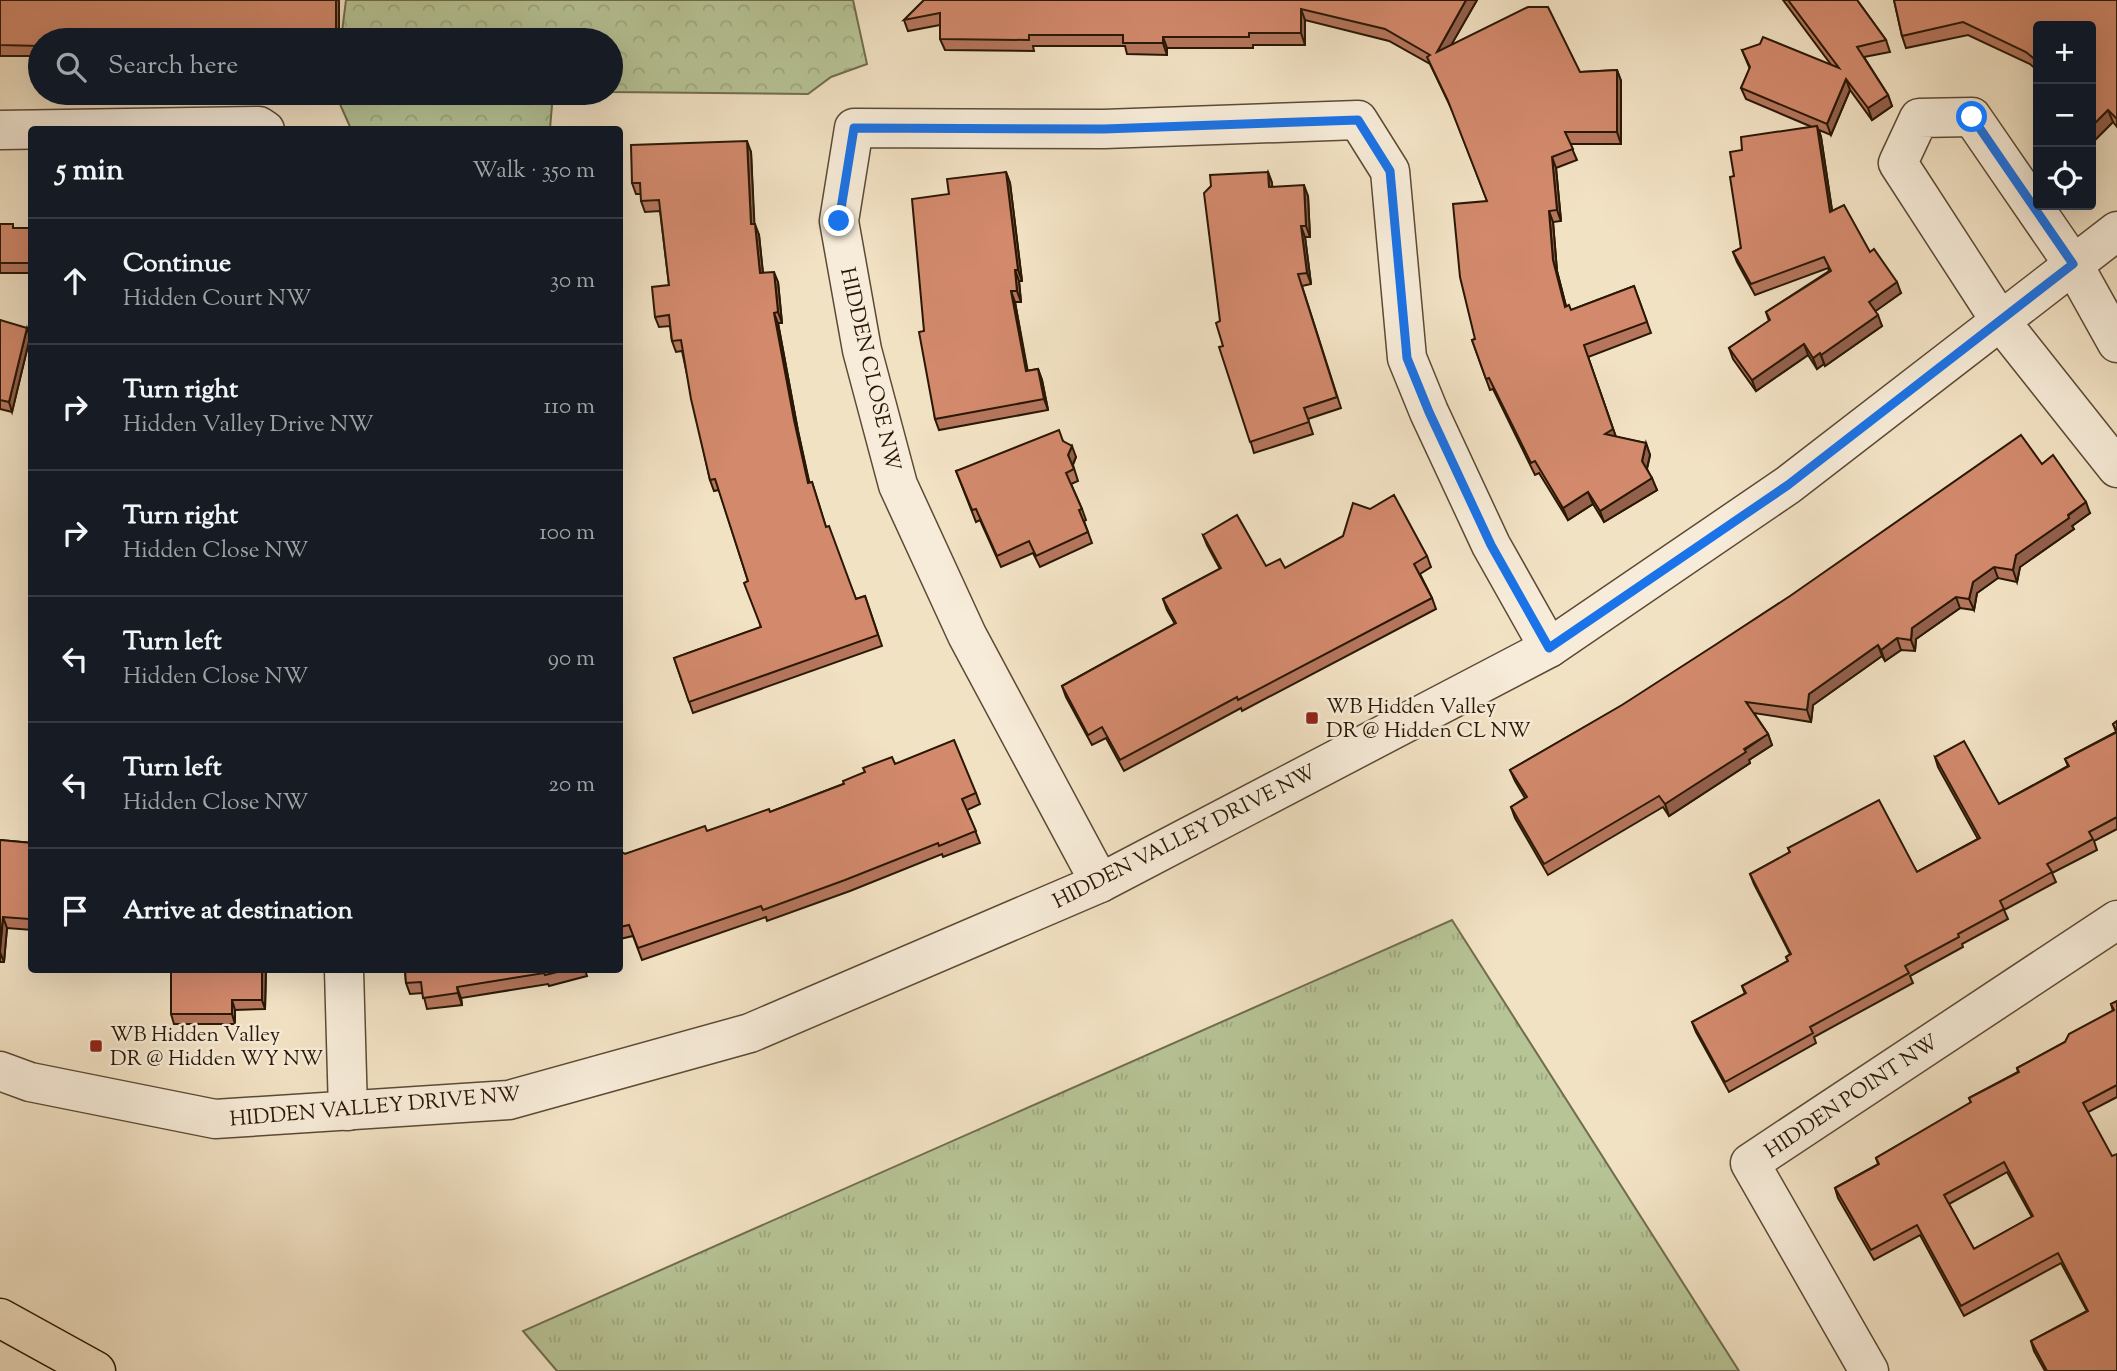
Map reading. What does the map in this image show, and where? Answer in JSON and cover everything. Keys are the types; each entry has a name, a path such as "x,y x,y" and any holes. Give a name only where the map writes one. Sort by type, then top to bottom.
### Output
{"main road":[{"path":"0,1318 96,1371"},
{"path":"0,1341 41,1371"}],"street":[{"path":"2117,343 2073,264 1972,117 1919,118 1898,163 2001,322 2117,468"},
{"name":"HIDDEN CLOSE NW","path":"1100,883 967,635 898,485 862,350 839,221 854,128 1104,129 1358,120 1390,171 1407,358 1491,545 1549,648"},
{"path":"0,130 28,130"},
{"name":"HIDDEN VALLEY DRIVE NW","path":"0,1072 30,1082 215,1119 509,1100 750,1033 1100,883 1549,648 1788,485 2117,231"},
{"name":"HIDDEN POINT NW","path":"1869,1371 1750,1163 2117,920"},
{"path":"344,973 348,1111"}],"green space":[{"path":"346,0 853,0 867,64 831,77 808,94 623,92 623,28 342,28"},
{"path":"340,105 552,105 550,126 350,126"},
{"path":"1452,920 1739,1371 557,1371 523,1331"}],"building":[{"path":"0,0 336,0 336,28 28,28 28,46 0,45"},
{"path":"924,0 1466,0 1437,52 1528,7 1548,7 1580,72 1617,70 1617,132 1565,132 1573,149 1552,157 1557,210 1549,211 1553,260 1565,307 1569,305 1571,310 1634,286 1647,322 1584,345 1613,429 1605,434 1646,443 1642,461 1652,478 1600,511 1588,492 1563,508 1535,461 1531,463 1489,378 1486,379 1472,340 1475,339 1460,277 1453,204 1487,201 1448,101 1427,57 1430,55 1385,29 1301,9 1301,33 1249,33 1249,37 1163,37 1163,43 1123,43 1123,35 1029,35 1029,40 940,39 940,13 904,20"},
{"path":"1788,0 1857,0 1886,40 1857,47 1888,95 1868,108 1846,79 1827,124 1741,88 1750,67 1742,50 1760,44 1763,37 1839,68"},
{"path":"1894,0 2117,0 2117,119 2108,110 2096,122 2096,21 2033,21 2033,58 1963,22 1902,36"},
{"path":"1817,126 1830,212 1844,205 1870,252 1874,249 1897,282 1869,302 1878,315 1821,355 1820,353 1813,358 1804,344 1752,380 1729,348 1770,320 1766,312 1831,271 1824,257 1751,284 1733,252 1741,248 1730,177 1734,176 1730,152 1742,150 1741,137"},
{"path":"747,141 751,224 755,224 760,273 774,272 778,312 774,313 808,483 812,482 826,527 829,526 856,599 865,596 878,635 689,702 674,658 761,627 744,583 748,581 715,479 710,480 691,399 681,340 672,341 669,315 655,317 652,287 669,285 659,200 641,201 640,183 632,183 631,145"},
{"path":"1006,172 1018,270 1015,270 1017,291 1011,291 1026,371 1038,369 1044,399 935,419 919,332 924,331 912,199 949,194 947,179"},
{"path":"1268,172 1269,187 1304,185 1306,226 1301,226 1307,273 1298,274 1337,397 1304,408 1309,422 1250,442 1219,347 1223,346 1216,323 1220,321 1204,193 1211,186 1210,175"},
{"path":"0,224 13,224 13,228 28,228 28,263 0,263"},
{"path":"0,320 27,328 9,402 0,400"},
{"path":"1059,430 1063,441 1072,446 1068,455 1074,469 1066,473 1082,509 1079,510 1088,532 1036,556 1029,541 997,556 976,509 972,510 956,471"},
{"path":"2021,435 2042,464 2053,455 2086,502 2068,515 2069,518 2016,555 2013,570 1994,567 1973,582 1969,599 1956,597 1912,628 1911,640 1897,638 1881,650 1878,645 1809,694 1807,710 1746,702 1768,734 1744,749 1746,752 1665,804 1659,796 1544,864 1511,807 1527,797 1510,770 1622,705 1790,596"},
{"path":"1394,495 1427,556 1414,564 1432,598 1120,760 1102,727 1088,735 1062,686 1176,623 1163,599 1221,568 1203,535 1237,515 1266,566 1280,559 1285,568 1343,536 1353,503 1370,509"},
{"path":"2117,732 2117,817 2089,832 2093,839 2047,864 2052,872 2000,901 2004,909 1905,966 1909,973 1810,1027 1813,1033 1725,1082 1692,1022 1746,993 1742,986 1788,961 1786,957 1791,954 1750,874 1790,852 1788,848 1879,800 1917,872 1980,838 1935,757 1964,741 1999,804 2069,766 2065,759"},
{"path":"954,740 976,793 962,799 976,831 763,910 761,906 638,948 629,925 623,926 623,853 705,826 707,831 769,809 770,812 844,784 843,781 865,772 863,768 892,757 895,764"},
{"path":"0,840 28,843 28,919 3,917 0,947"},
{"path":"171,973 262,973 262,1000 232,1000 232,1014 171,1014"},
{"path":"405,973 544,973 457,987 458,993 423,998 421,982 406,983"},
{"path":"2117,1001 2117,1085 2083,1103 2112,1156 2117,1154 2117,1371 2047,1371 2031,1341 2088,1311 2058,1253 1961,1306 1917,1225 1871,1250 1835,1188 1879,1164 1876,1158 1971,1102 1969,1098 2019,1072 2017,1068 2065,1042 2069,1034 2114,1010 2111,1004","holes":["2004,1162 2033,1216 1974,1249 1944,1195"]}],"place":[{"name":"WB Hidden Valley DR @ Hidden CL NW","path":"1312,718"},
{"name":"WB Hidden Valley DR @ Hidden WY NW","path":"96,1046"}],"route":[{"path":"839,221 854,128 1104,129 1358,120 1390,171 1407,358 1491,545 1549,648 1788,485 2073,264 1972,117"}]}
